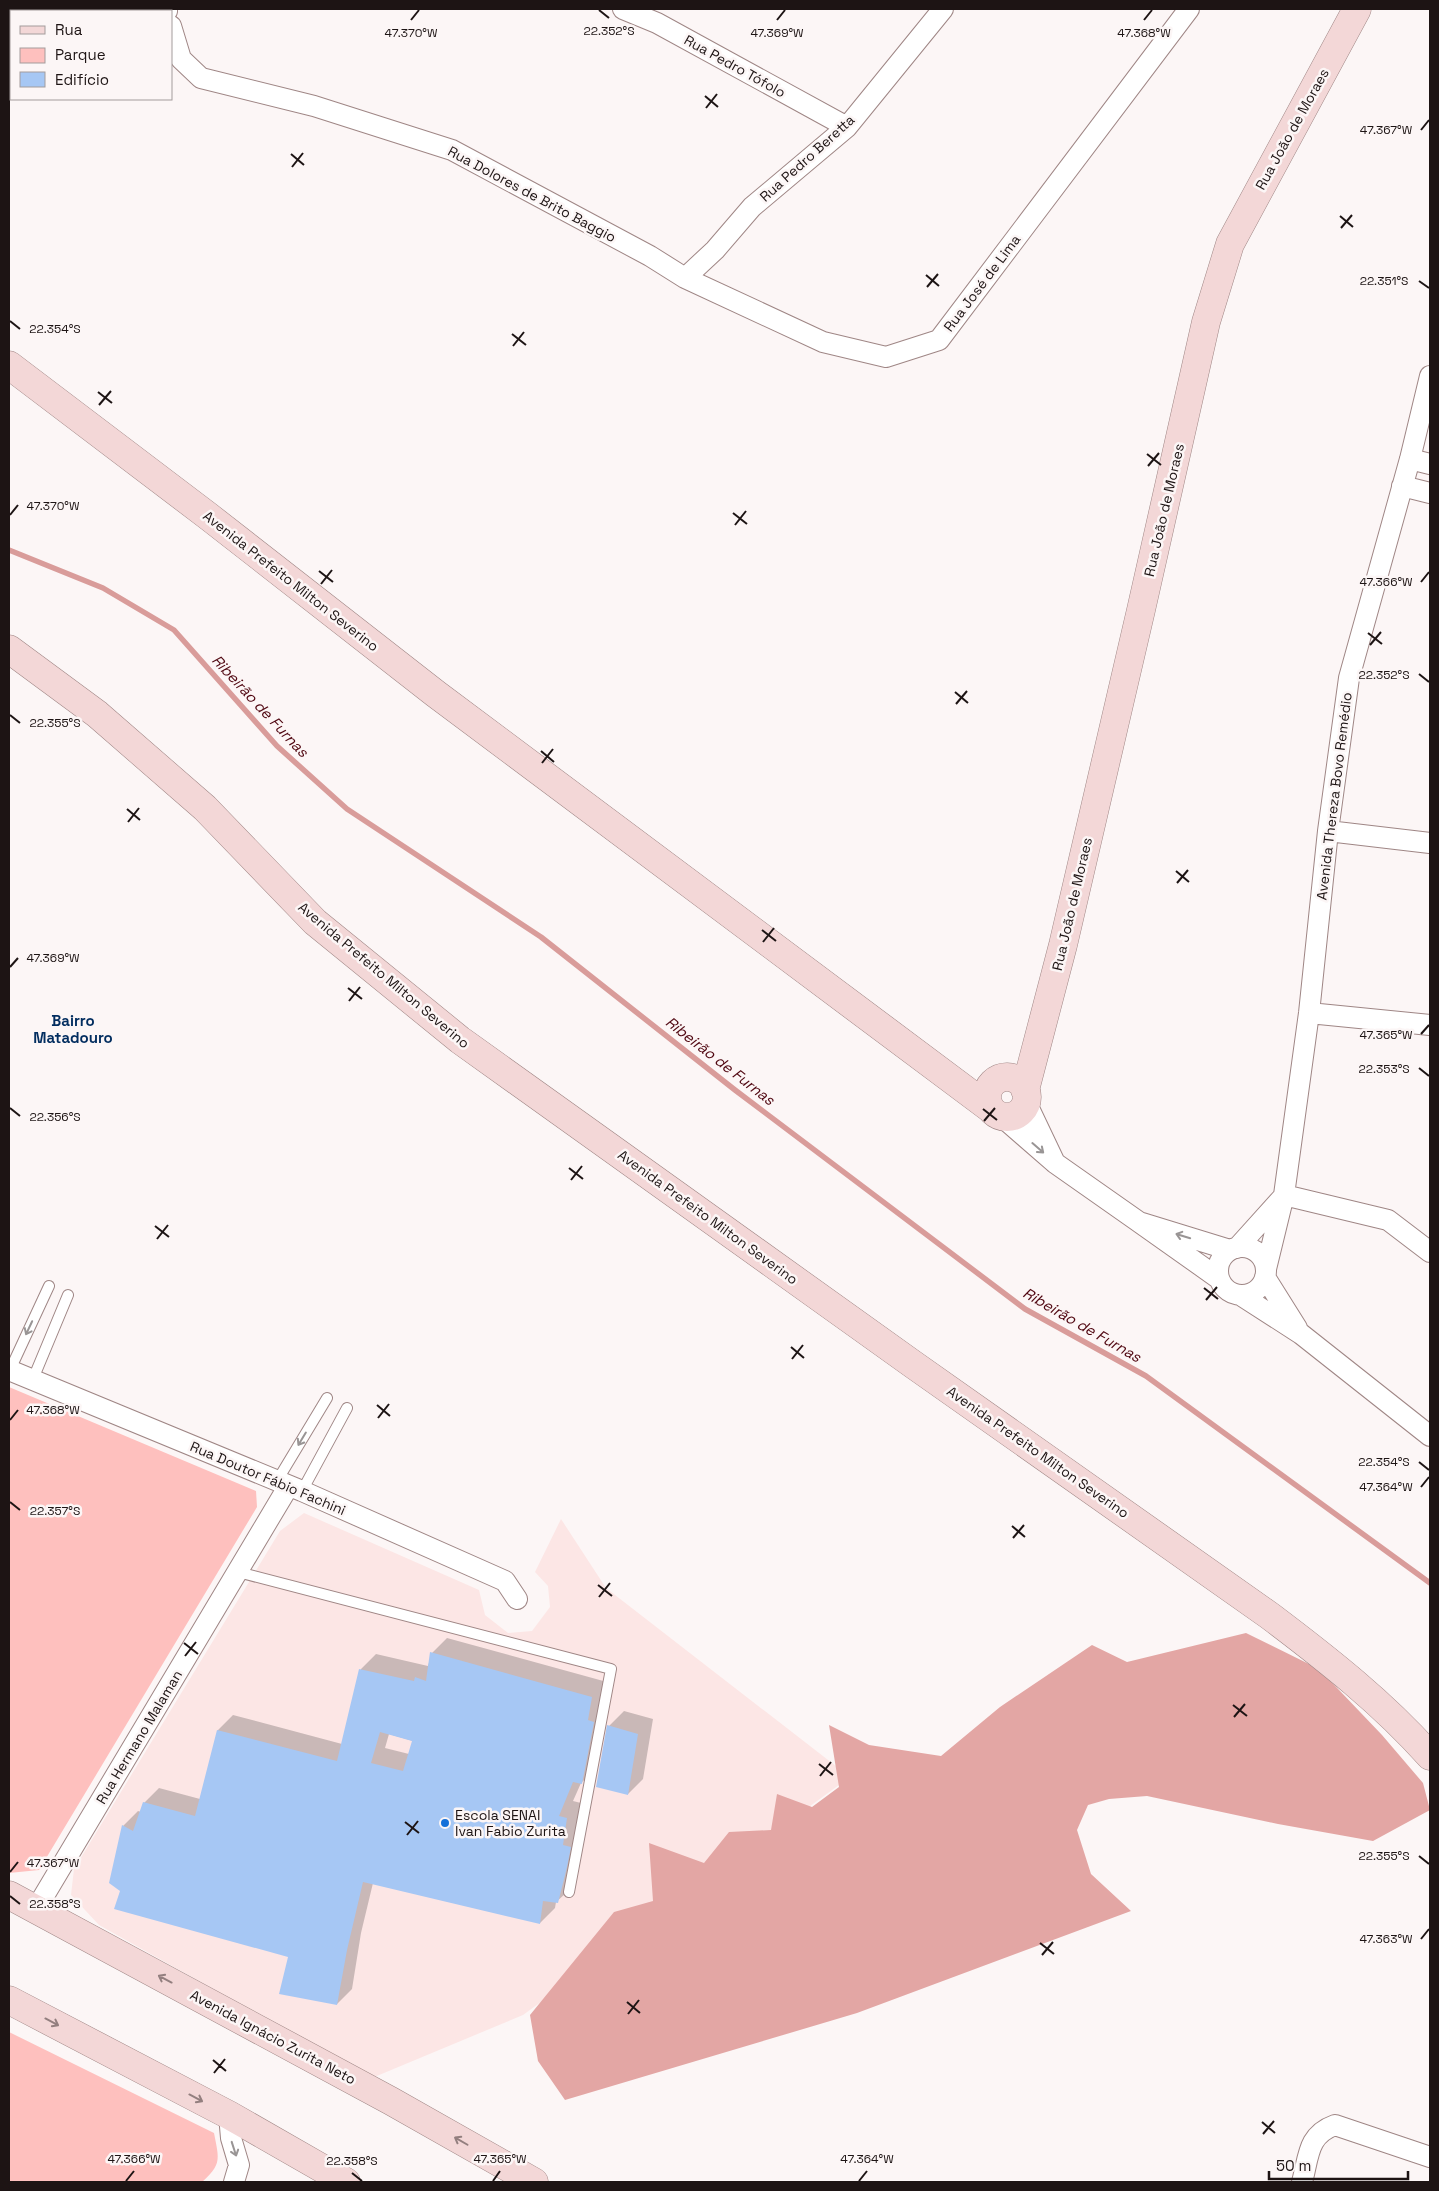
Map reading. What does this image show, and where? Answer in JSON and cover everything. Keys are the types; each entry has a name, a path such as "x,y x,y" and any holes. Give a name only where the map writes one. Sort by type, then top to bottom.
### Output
{"main road":[{"name":"Rua João de Moraes","path":"1013,1087 1039,1038 1142,610 1206,322 1230,244 1357,9"},
{"name":"Avenida Prefeito Milton Severino","path":"9,365 208,516 436,694 996,1112"},
{"name":"Avenida Prefeito Milton Severino","path":"9,649 98,714 205,808 316,922 460,1040 914,1365 1270,1616 1321,1655 1402,1725 1430,1756"},
{"name":"Avenida Prefeito Milton Severino","path":"932,1066 1013,1087"},
{"path":"1013,1087 1020,1113 1008,1117 996,1112 988,1102 989,1089 1013,1087"},
{"name":"Avenida Ignácio Zurita Neto","path":"9,1895 391,2101 534,2182"},
{"path":"9,2000 229,2115 346,2182"}],"street":[{"name":"Rua Pedro Tófolo","path":"623,9 663,16 847,127"},
{"name":"Rua Pedro Beretta","path":"684,278 715,250 752,207 847,127 943,9"},
{"name":"Rua José de Lima","path":"684,278 823,342 886,357 939,340 1189,9"},
{"name":"Rua Dolores de Brito Baggio","path":"172,29 181,58 201,78 314,106 452,150 650,256 684,278"},
{"name":"Avenida Thereza Bovo Remédio","path":"1266,1273 1284,1195 1308,1013 1328,831 1349,678 1410,459 1430,376"},
{"path":"1410,459 1430,464"},
{"path":"1402,486 1430,493"},
{"path":"1328,831 1430,843"},
{"path":"1308,1013 1430,1025"},
{"name":"Avenida Prefeito Milton Severino","path":"1013,1087 1055,1163"},
{"name":"Avenida Prefeito Milton Severino","path":"996,1112 1055,1163 1218,1278 1227,1291 1242,1296 1300,1334 1430,1436"},
{"path":"1218,1278 1219,1262 1284,1195 1388,1220 1430,1252"},
{"name":"Avenida Prefeito Milton Severino","path":"1139,1222 1233,1249 1249,1248 1259,1254 1266,1273 1300,1334"},
{"path":"1242,1296 1257,1290 1266,1273"},
{"name":"Rua Doutor Fábio Fachini","path":"9,1370 289,1486 505,1581 517,1599"},
{"name":"Rua Hermano Malaman","path":"36,1910 289,1486"},
{"path":"229,2115 231,2138 240,2165 234,2182"},
{"path":"1302,2182 1314,2138 1323,2129 1335,2125 1430,2157"}],"lane":[{"path":"9,1370 49,1286"},
{"path":"33,1379 68,1295"},
{"path":"289,1486 327,1398"},
{"path":"289,1486 347,1408"},
{"path":"238,1572 611,1669 569,1892"}],"shaded area":[{"name":"Escola SENAI Ivan Fabio Zurita","path":"304,1513 479,1590 485,1615 508,1633 532,1631 550,1607 548,1586 535,1572 561,1519 606,1588 850,1777 523,2015 372,2078 99,1925 71,1895 74,1869 280,1531"},
{"path":"1246,1633 1319,1669 1382,1735 1423,1783 1430,1810 1373,1841 1278,1824 1147,1796 1109,1799 1088,1805 1077,1830 1091,1874 1131,1911 857,2013 565,2100 538,2061 530,2015 614,1912 653,1901 649,1843 704,1863 729,1832 771,1830 777,1794 812,1807 839,1787 829,1725 869,1745 941,1756 1000,1707 1092,1645 1127,1662"}],"green space":[{"path":"9,1387 256,1491 257,1507 39,1870 9,1873"},
{"path":"9,2032 214,2133 218,2155 213,2170 202,2182 9,2182"}],"building":[{"path":"430,1652 592,1697 588,1720 594,1722 582,1784 573,1782 559,1816 567,1818 563,1845 571,1847 567,1867 558,1903 543,1901 540,1924 363,1882 347,1950 337,2005 279,1994 288,1957 114,1909 120,1891 109,1883 122,1825 133,1831 143,1802 195,1816 217,1730 337,1761 359,1669 414,1681 415,1677 426,1681","holes":["380,1732 412,1741 403,1771 371,1763"]},
{"path":"607,1725 638,1734 628,1795 596,1787"}],"waterway":[{"name":"Ribeirão de Furnas","path":"9,550 103,588 174,630 277,746 347,809 541,937 735,1090 1025,1309 1146,1376 1430,1583"}],"place":[{"name":"Escola SENAI Ivan Fabio Zurita","path":"445,1823"}],"district":[{"name":"Bairro Matadouro","path":"73,1030"}]}
